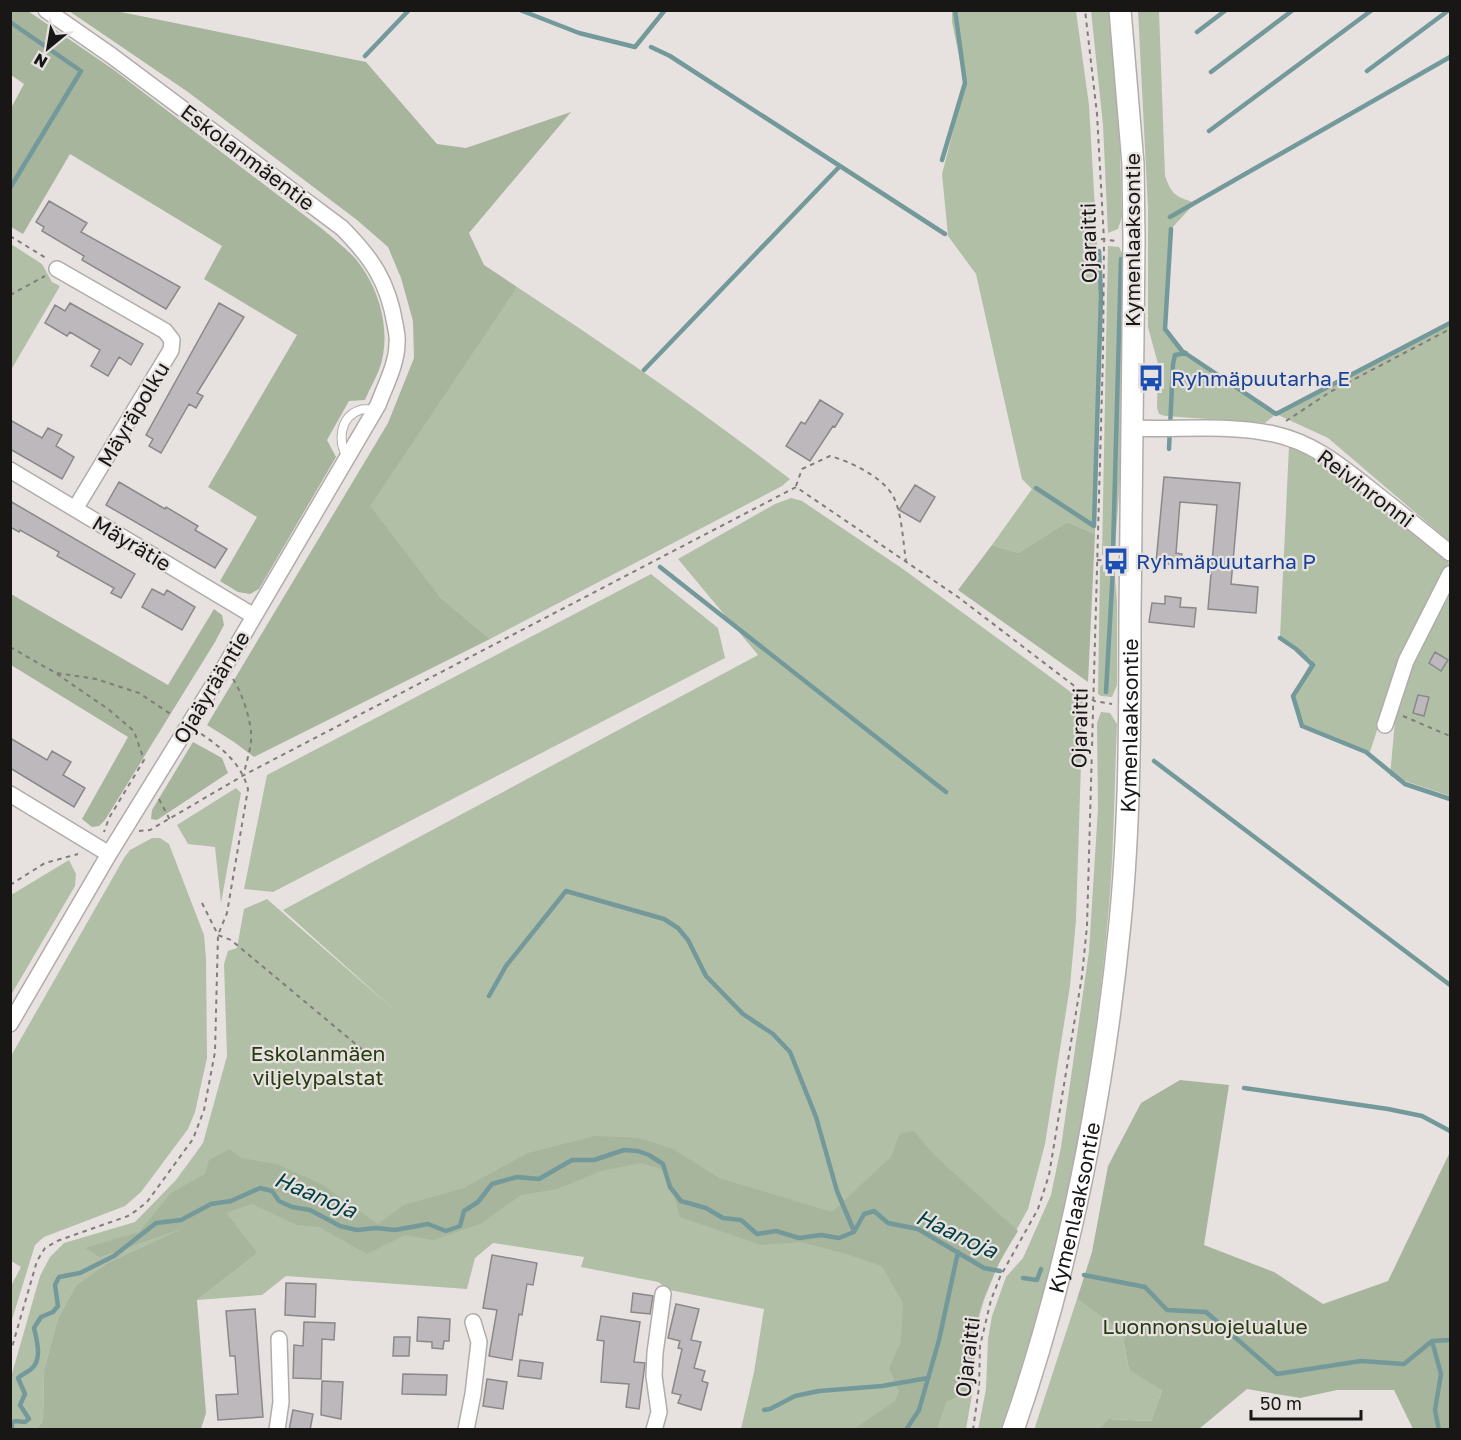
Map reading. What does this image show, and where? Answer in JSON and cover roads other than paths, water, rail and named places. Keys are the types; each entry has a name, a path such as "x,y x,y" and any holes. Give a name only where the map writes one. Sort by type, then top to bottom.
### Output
{"main road":[{"name":"Kymenlaaksontie","path":"1013,1430 1036,1364 1064,1263 1098,1089 1120,920 1127,818 1130,705 1134,241 1133,164 1120,10"}],"street":[{"name":"Eskolanmäentie","path":"46,10 112,56 342,228 364,250 381,276 392,307 398,343"},
{"name":"Mäyräpolku","path":"57,269 165,331 172,340 171,350 75,509"},
{"name":"Ojaäyrääntie","path":"10,1024 104,851 127,826 225,666 375,410 391,369 398,343"},
{"name":"Reivinronni","path":"1132,428 1211,428 1272,434 1302,444 1333,459 1450,553"},
{"name":"Mäyrätie","path":"10,470 254,616"},
{"path":"1388,718 1406,661 1450,574"},
{"path":"10,794 104,851"},
{"path":"654,1430 658,1412 654,1376 655,1353 663,1294"},
{"path":"466,1430 479,1342 473,1322"},
{"path":"277,1430 281,1402 279,1340"}],"waterway":[{"path":"365,56 409,10"},
{"path":"520,10 579,33 635,47 665,10"},
{"path":"942,160 965,83 955,10"},
{"path":"1197,32 1226,10"},
{"path":"1211,72 1293,10"},
{"path":"1209,131 1372,10"},
{"path":"1367,71 1449,10"},
{"path":"10,22 81,71 10,188"},
{"path":"651,47 670,56 945,234"},
{"path":"1170,217 1450,57"},
{"path":"644,370 840,166"},
{"path":"1171,229 1165,329 1182,351 1276,414 1450,323"},
{"path":"1036,488 1094,526 1101,295 1099,251"},
{"path":"1113,551 1121,259"},
{"path":"1169,449 1173,364 1175,355 1186,353"},
{"path":"660,567 946,792"},
{"path":"1106,692 1113,568"},
{"path":"1280,638 1313,665 1293,696 1302,726 1366,752 1405,784 1450,799"},
{"path":"1154,761 1450,985"},
{"path":"489,996 506,966 566,891 664,919 678,928 688,940 706,976 743,1014 773,1034 790,1052 816,1117 837,1191 854,1231"},
{"path":"1244,1088 1422,1116 1450,1131"},
{"name":"Haanoja","path":"12,1430 12,1423 15,1421 25,1422 29,1419 20,1405 25,1394 18,1378 30,1370 37,1361 38,1350 34,1328 41,1317 53,1312 58,1306 55,1285 59,1277 80,1273 114,1256 156,1223 181,1220 211,1204 231,1201 260,1188 272,1191 279,1201 292,1207 310,1210 340,1226 357,1230 376,1228 395,1230 428,1224 446,1231 460,1226 464,1211 478,1202 492,1184 517,1177 539,1179 572,1160 594,1160 624,1150 638,1151 663,1164 670,1187 681,1201 706,1208 723,1218 741,1220 757,1234 776,1231 799,1238 821,1235 839,1238 854,1232 864,1214 874,1211 888,1223 918,1229 984,1268 1000,1271"},
{"path":"906,1430 919,1410 939,1340 958,1252"},
{"name":"Haanoja","path":"1023,1278 1037,1280 1041,1269"},
{"path":"1084,1275 1145,1287 1167,1310 1206,1312 1277,1374 1361,1361 1404,1364 1432,1341 1450,1340"},
{"path":"1432,1341 1441,1374 1435,1410 1439,1430"},
{"path":"764,1410 795,1396 819,1391 882,1386 928,1378"}],"place":[{"name":"Ryhmäpuutarha E","path":"1151,378"},
{"name":"Ryhmäpuutarha P","path":"1116,561"}],"park label":[{"name":"Eskolanmäen viljelypalstat","path":"318,1065"},
{"name":"Luonnonsuojelualue","path":"1205,1326"}]}
